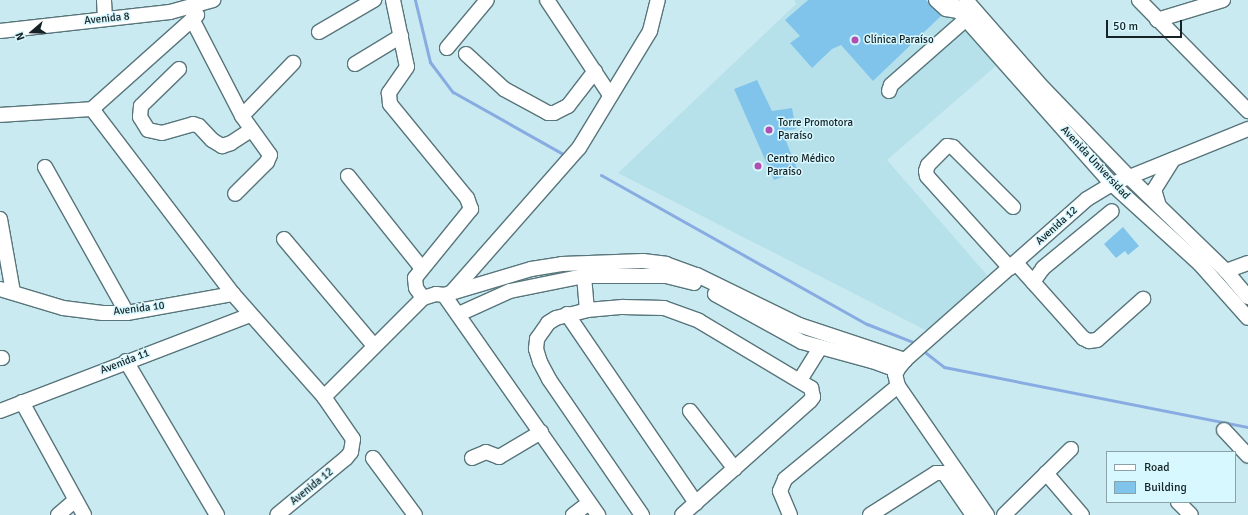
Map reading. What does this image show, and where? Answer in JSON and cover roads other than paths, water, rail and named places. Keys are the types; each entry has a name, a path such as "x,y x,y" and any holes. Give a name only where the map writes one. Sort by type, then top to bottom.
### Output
{"street":[{"path":"104,0 105,19"},
{"path":"0,115 92,109 213,0"},
{"name":"Avenida 8","path":"0,31 170,12 213,0"},
{"path":"318,32 374,0"},
{"path":"393,0 407,67 389,93 390,104 467,198 471,209 422,267 415,283 423,298"},
{"path":"447,48 487,0"},
{"path":"547,0 610,95"},
{"path":"448,293 579,148 650,31 658,0"},
{"path":"936,0 946,9 964,10"},
{"name":"Avenida Universidad","path":"949,0 964,10 1044,89 1128,177 1226,271 1248,297"},
{"path":"1139,0 1248,111"},
{"path":"1157,20 1223,0"},
{"path":"889,91 891,85 964,10"},
{"name":"Avenida Universidad","path":"964,10 1112,184 1200,264 1248,318"},
{"path":"170,12 179,30"},
{"path":"192,19 242,116 270,158 235,194"},
{"path":"355,64 401,36"},
{"path":"466,54 504,89 548,113 554,113 568,106 595,71"},
{"path":"242,116 293,63"},
{"path":"179,70 141,106 140,117 148,130 162,133 193,124 222,146 231,143 251,130"},
{"path":"92,109 233,294 324,397 423,298 436,294 448,293 531,269 562,264 643,261 666,264 697,275 798,325 901,365"},
{"name":"Avenida 12","path":"901,365 1087,199 1112,184 1128,177 1248,130"},
{"path":"1013,208 953,147 947,146 928,165 926,171 927,176 1013,265 1033,282 1083,338 1090,341 1097,340 1143,299"},
{"path":"1159,206 1154,190 1174,159"},
{"path":"45,167 127,313"},
{"path":"348,176 422,267"},
{"path":"1033,282 1043,268 1112,211"},
{"path":"0,219 6,290"},
{"path":"284,239 374,346"},
{"path":"1226,271 1248,263"},
{"path":"459,314 510,291 584,276 636,274 684,279 702,287 787,336 820,348 872,361 901,365"},
{"path":"584,276 587,310"},
{"name":"Avenida 10","path":"6,290 85,312 127,313 233,294"},
{"path":"448,293 459,314 598,515"},
{"path":"642,515 549,379 540,362 536,349 537,339 548,324 567,314 587,310 647,306 682,313 800,380 811,388 813,397 735,469 682,515"},
{"name":"Avenida 11","path":"0,411 250,314"},
{"path":"567,314 696,503"},
{"path":"800,380 820,348"},
{"path":"126,361 217,515"},
{"path":"901,365 895,374 898,386 988,515"},
{"path":"790,515 780,491 785,479 898,386"},
{"name":"Avenida 12","path":"277,515 346,458 351,452 353,439 324,397"},
{"path":"22,402 84,515"},
{"path":"690,411 735,469"},
{"path":"1224,430 1248,456"},
{"path":"472,458 486,452 499,457 540,432"},
{"path":"1004,515 1071,449"},
{"path":"373,458 415,515"},
{"path":"870,515 936,473 944,473 973,515"},
{"path":"1046,473 1082,515"},
{"path":"58,515 75,500"},
{"path":"573,515 589,503"},
{"path":"1179,503 1191,515"}],"waterway":[{"path":"415,0 430,62 453,92 563,154"},
{"path":"601,175 867,324 913,342"},
{"path":"926,353 944,367 1248,427"}],"place":[{"name":"Clínica Paraíso","path":"855,40"},
{"name":"Torre Promotora Paraíso","path":"769,130"},
{"name":"Centro Médico Paraíso","path":"758,166"}]}
